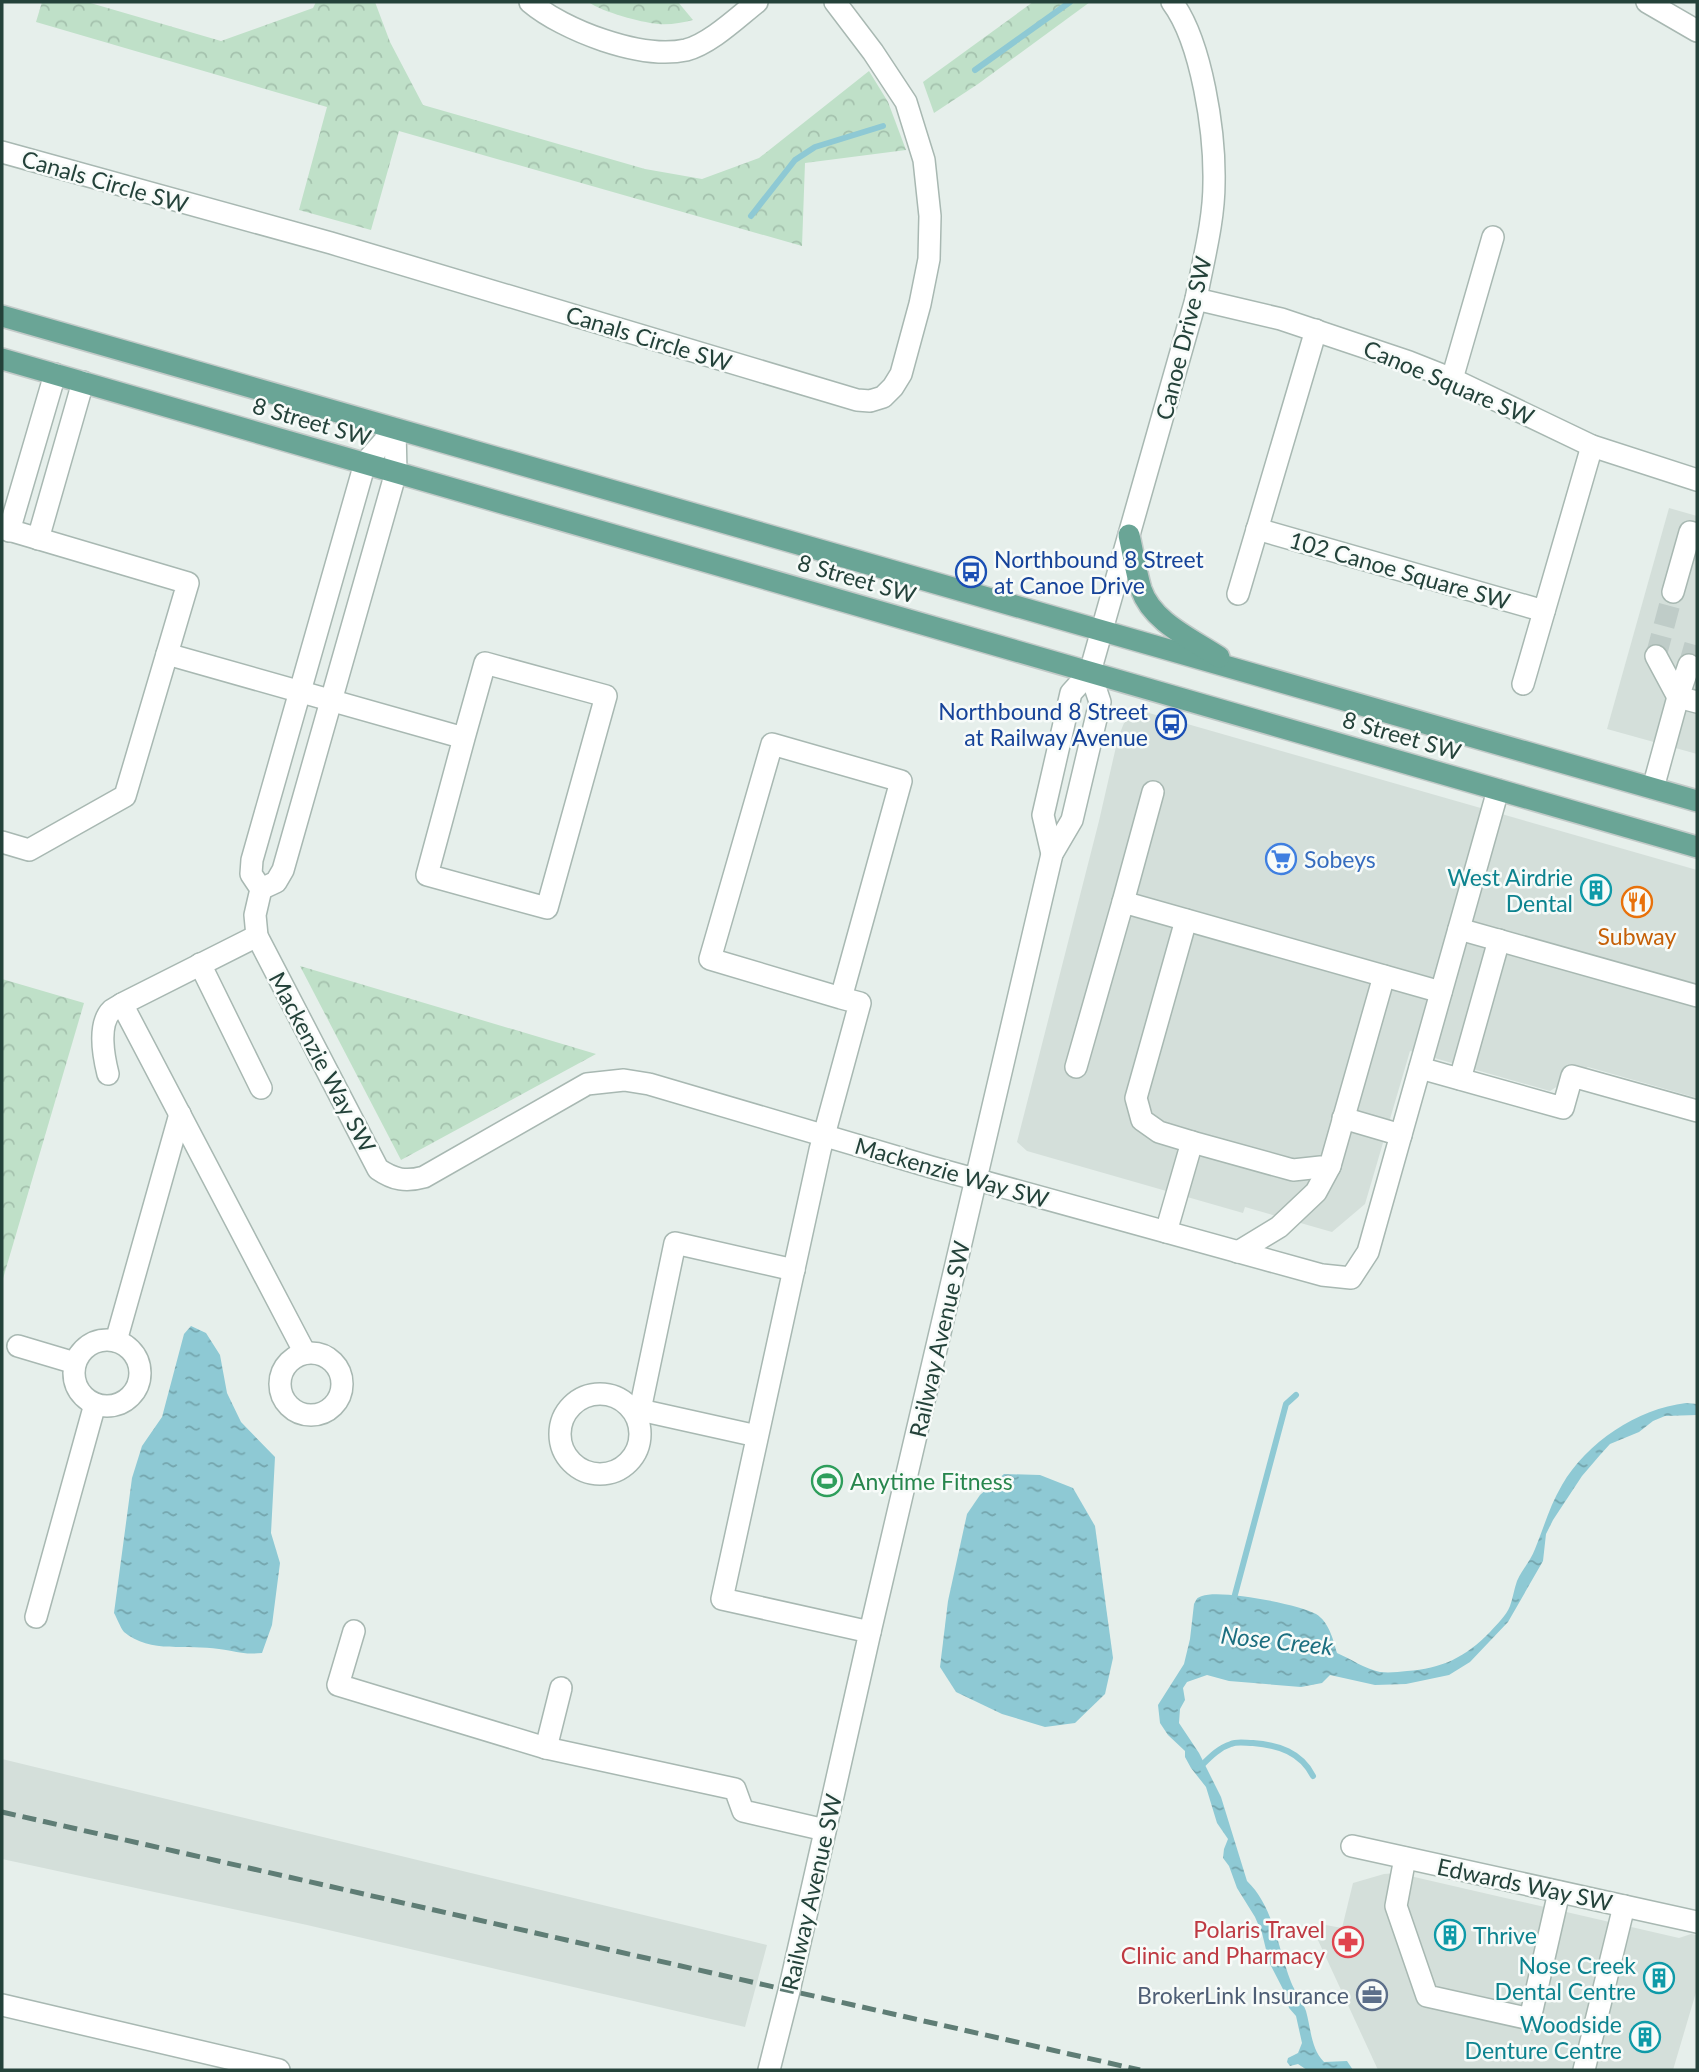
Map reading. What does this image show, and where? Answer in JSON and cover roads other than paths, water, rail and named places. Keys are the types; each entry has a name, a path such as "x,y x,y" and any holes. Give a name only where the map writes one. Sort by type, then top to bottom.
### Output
{"main road":[{"name":"8 Street SW","path":"2,316 1697,801"},
{"name":"8 Street SW","path":"2,359 1697,847"},
{"path":"1129,535 1142,591 1152,608 1161,618 1235,668"}],"street":[{"path":"530,2 568,27 610,42 668,52 688,50 705,41 757,2"},
{"name":"Canals Circle SW","path":"2,152 331,243 857,400 870,401 883,397 901,374 929,259 930,216 924,160 906,102 835,2"},
{"name":"Canoe Drive SW","path":"1090,673 1196,299 1207,244 1214,184 1210,118 1196,54 1172,2"},
{"path":"1647,2 1697,31"},
{"path":"1452,379 1493,237"},
{"name":"Canoe Square SW","path":"1196,299 1281,319 1409,362 1452,379 1592,446 1697,480"},
{"path":"1237,594 1316,330"},
{"path":"2,842 29,850 125,796 188,583 6,529 55,374"},
{"path":"38,539 83,382"},
{"path":"261,889 276,881 283,870 396,472 395,429"},
{"name":"Mackenzie Way SW","path":"395,429 365,463 252,860 251,874 261,889 255,915 257,936 378,1169 400,1180 424,1177 587,1084 624,1080 649,1084 823,1136 1322,1275 1351,1278 1368,1252 1498,790"},
{"path":"1523,684 1592,446"},
{"name":"102 Canoe Square SW","path":"1257,529 1544,611"},
{"path":"1673,592 1694,533"},
{"path":"167,654 464,738"},
{"path":"1656,656 1688,700"},
{"path":"485,663 606,696 547,908 427,875 464,738 485,663"},
{"path":"1653,788 1688,700 1689,665"},
{"name":"Railway Avenue SW","path":"769,2070 1052,854 1072,820 1100,702 1090,673 1071,693 1043,814 1052,854"},
{"path":"841,998 901,781 772,744 710,959 841,998 860,1003 823,1136 722,1598 870,1632"},
{"path":"1076,1067 1153,792"},
{"path":"1123,902 1441,992"},
{"path":"1186,920 1136,1098 1142,1120 1159,1132 1293,1170 1329,1166"},
{"path":"1459,929 1697,996"},
{"path":"108,1074 103,1051 105,1026 112,1010 257,936"},
{"path":"1460,1079 1500,940"},
{"path":"200,964 261,1088"},
{"path":"1238,1252 1279,1227 1316,1192 1329,1166 1384,976"},
{"path":"122,1004 305,1353"},
{"path":"1420,1068 1563,1108 1572,1076 1697,1111"},
{"path":"116,1341 180,1114"},
{"path":"1343,1118 1401,1135"},
{"path":"1166,1232 1192,1142"},
{"path":"757,1436 638,1413 675,1244 794,1270"},
{"path":"103,1340 116,1341 127,1347 136,1357 140,1370 138,1384 132,1395 121,1403 108,1406 94,1404 84,1398 77,1388 73,1375 75,1363 81,1352 91,1344 103,1340"},
{"path":"18,1346 75,1363"},
{"path":"36,1617 94,1404"},
{"path":"354,1631 338,1685 546,1748 735,1789 743,1811 825,1830"},
{"path":"546,1748 561,1688"},
{"name":"Edwards Way SW","path":"1352,1846 1697,1922"},
{"path":"1405,1858 1395,1906 1427,1996 1466,2005 1530,2019 1559,1892"},
{"path":"1584,2070 1623,1906"},
{"path":"2,2005 269,2069"}],"water":[{"path":"191,1326 206,1333 220,1355 227,1393 241,1422 275,1457 271,1533 280,1563 272,1625 262,1653 145,1643 124,1632 114,1613 132,1478 142,1446 162,1417 184,1334"},
{"name":"Nose Creek","path":"1697,1404 1697,1415 1665,1416 1639,1432 1610,1444 1600,1455 1582,1476 1553,1520 1546,1534 1543,1561 1508,1622 1470,1662 1449,1675 1406,1684 1375,1685 1330,1675 1322,1683 1301,1687 1229,1681 1207,1675 1187,1682 1183,1688 1185,1700 1180,1709 1179,1723 1199,1753 1221,1797 1247,1881 1256,1891 1269,1916 1291,1982 1306,2011 1316,2051 1324,2062 1347,2061 1353,2070 1307,2070 1298,2064 1290,2066 1288,2058 1298,2053 1302,2043 1296,2016 1289,2008 1286,1995 1269,1962 1255,1917 1223,1858 1228,1839 1217,1823 1206,1787 1191,1768 1185,1751 1160,1723 1158,1705 1184,1664 1196,1600 1211,1594 1225,1594 1307,1610 1324,1622 1337,1653 1374,1671 1419,1670 1452,1660 1472,1648 1506,1613 1517,1581 1572,1469 1599,1442 1632,1420 1668,1406"},
{"path":"1004,1474 1040,1475 1073,1488 1095,1526 1113,1658 1105,1694 1075,1723 1045,1727 1002,1714 956,1692 940,1667 948,1601 967,1514 980,1495"}],"waterway":[{"path":"975,70 1070,2"},
{"path":"751,216 795,160 815,147 883,126"},
{"path":"1233,1602 1286,1404 1296,1395"},
{"path":"1200,1767 1226,1746 1253,1743 1288,1751 1302,1761 1313,1776"}],"tunnel":[{"path":"1656,656 1673,592"},
{"path":"1689,665 1697,637"}],"railway":[{"path":"2,1812 1140,2070"}],"place":[{"name":"Northbound 8 Street at Canoe Drive","path":"971,572"},
{"name":"Northbound 8 Street at Railway Avenue","path":"1171,724"},
{"name":"Sobeys","path":"1281,859"},
{"name":"West Airdrie Dental","path":"1596,890"},
{"name":"Subway","path":"1637,902"},
{"name":"Anytime Fitness","path":"827,1481"},
{"name":"Thrive","path":"1450,1935"},
{"name":"Polaris Travel Clinic and Pharmacy","path":"1348,1942"},
{"name":"Nose Creek Dental Centre","path":"1659,1978"},
{"name":"BrokerLink Insurance","path":"1372,1995"},
{"name":"Woodside Denture Centre","path":"1645,2037"}]}
